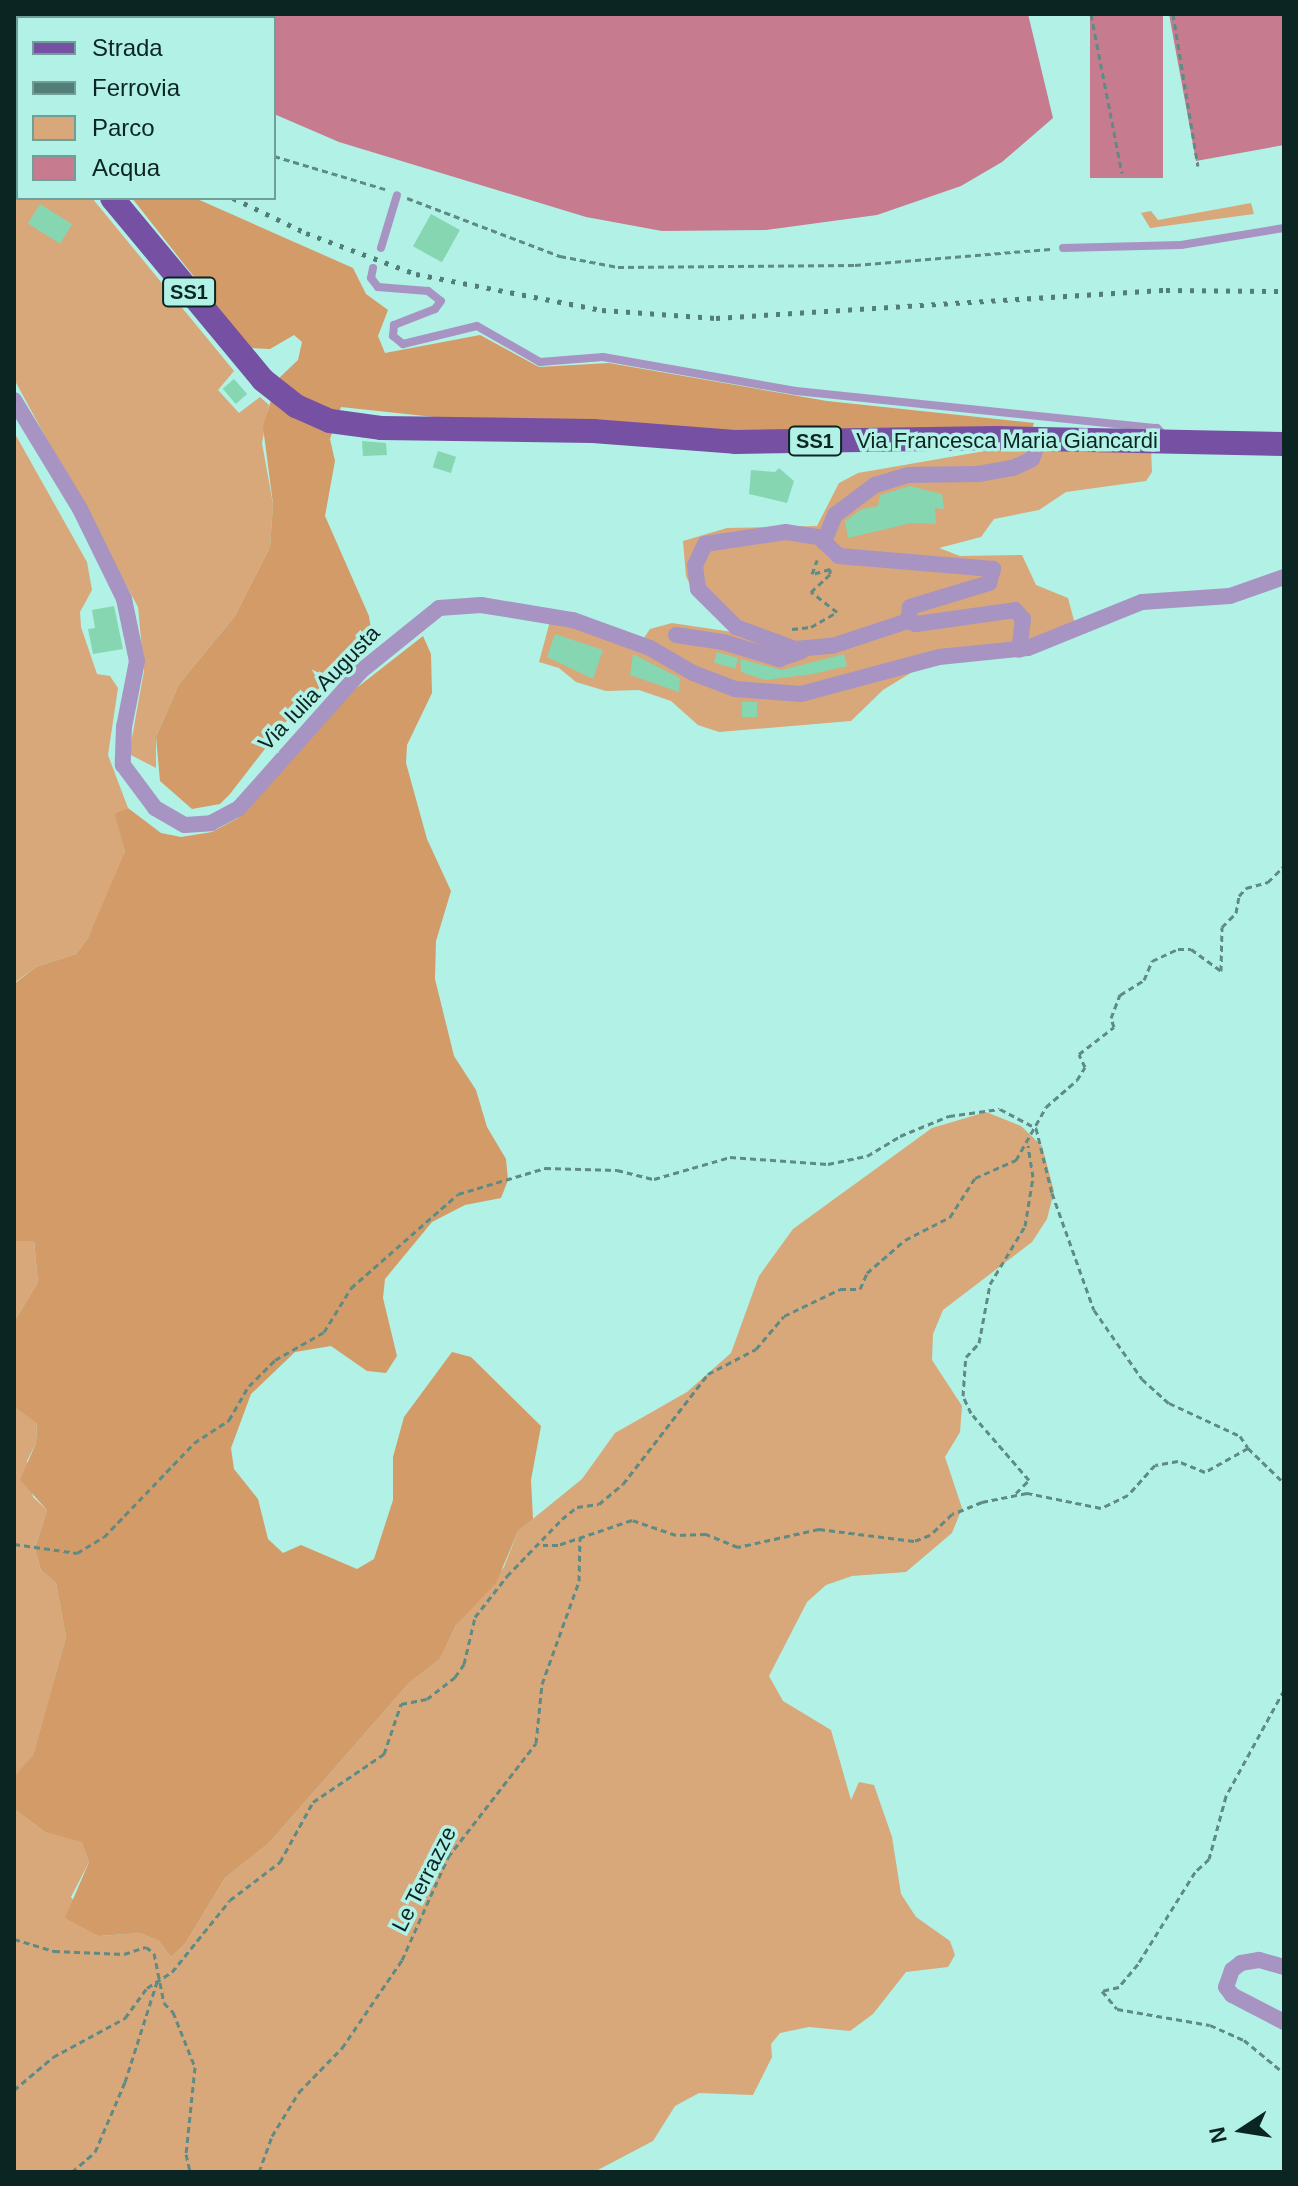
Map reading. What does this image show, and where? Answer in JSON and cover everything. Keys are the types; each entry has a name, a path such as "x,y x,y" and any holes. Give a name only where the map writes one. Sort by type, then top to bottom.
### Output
{"main road":[{"name":"Via Francesca Maria Giancardi","path":"114,200 268,385 312,414 346,424 593,431 735,442 1164,437 1284,444"}],"street":[{"name":"Via Iulia Augusta","path":"14,400 80,509 124,599 137,661 124,727 123,765 155,808 185,825 211,823 239,808 361,671 439,608 481,605 573,620 650,648 721,684 771,694 827,690 939,657 1019,650 1142,602 1230,596 1284,577"},
{"path":"819,537 835,515 875,485 908,475 978,474 1013,468 1032,459 1040,438"},
{"path":"802,651 757,636 722,617 698,589 695,565 701,549 714,541 786,532 819,537 839,556 993,569 989,583 910,607 908,621"},
{"path":"676,635 723,642 779,659 908,621 916,624 1015,610 1023,619 1019,650"},
{"path":"1284,1967 1259,1960 1241,1963 1232,1970 1226,1987 1232,1995 1284,2022"}],"lane":[{"path":"381,248 397,195"},
{"path":"1063,248 1181,245 1284,228"},
{"path":"373,268 371,278 378,287 428,291 441,301 435,309 394,325 393,336 403,344 477,326 540,362 603,357 796,391 1157,428 1164,437"}],"path":[{"path":"1091,14 1122,173"},
{"path":"1173,14 1198,166"},
{"path":"276,157 397,195 560,256 618,267 855,265 1063,248"},
{"path":"788,630 811,627 837,612 811,592 830,574 830,569 812,574 810,570 819,557 810,549 819,537"},
{"path":"543,1545 577,1507 599,1504 623,1484 708,1374 756,1349 784,1316 840,1289 860,1289 867,1273 905,1240 950,1217 975,1178 1016,1160 1046,1107 1077,1080 1085,1067 1079,1054 1114,1027 1111,1018 1120,995 1144,980 1152,961 1178,949 1191,949 1221,971 1222,927 1236,913 1239,896 1246,888 1268,882 1284,866"},
{"path":"14,1544 77,1553 104,1537 194,1443 229,1420 249,1386 275,1360 324,1332 351,1288 458,1194 545,1168 617,1170 654,1179 730,1157 828,1164 867,1156 921,1126 974,1112 1000,1109 1036,1128 1052,1193 1094,1310 1156,1394 1240,1436 1284,1483"},
{"path":"14,2090 53,2057 125,2018 158,1978 172,1972 230,1900 280,1862 313,1802 384,1754 401,1704 427,1699 455,1677 486,1600 527,1554 543,1545 632,1520 676,1535 706,1534 738,1547 819,1529 914,1541 930,1535 952,1514 1016,1493 1029,1480 971,1413 963,1396 966,1357 979,1343 990,1284 1025,1226 1033,1177 1027,1141"},
{"path":"1016,1493 1101,1508 1128,1495 1155,1465 1178,1461 1205,1472 1248,1448"},
{"name":"Le Terrazze","path":"259,2172 272,2136 299,2092 342,2048 402,1960 448,1857 536,1743 542,1684 579,1581 580,1537"},
{"path":"1284,1690 1226,1796 1209,1859 1195,1872 1138,1964 1119,1987 1102,1991 1117,2009 1210,2025 1244,2040 1284,2073"},
{"path":"14,1939 54,1951 124,1954 146,1947 154,1953 164,2003 173,2012 195,2067 186,2154 190,2172"},
{"path":"72,2172 95,2152 125,2082 158,1978"}],"green space":[{"path":"14,163 16,200 94,200 234,371 218,390 239,413 260,397 269,405 262,443 273,504 270,547 235,616 179,684 156,737 156,768 129,754 144,671 138,607 14,379"},
{"path":"1251,203 1254,214 1150,228 1141,213 1151,211 1158,220"},
{"path":"14,432 87,562 92,590 80,612 81,627 97,674 110,676 118,688 108,755 128,808 116,815 125,852 120,872 88,938 76,954 36,967 14,983"},
{"path":"1020,445 1151,448 1152,472 1146,481 1066,492 1039,510 994,519 981,537 939,548 960,556 1022,555 1036,585 1068,598 1077,632 922,666 883,690 851,721 719,732 698,725 671,701 639,690 606,691 576,682 559,668 539,662 553,610 644,638 650,629 672,623 732,632 696,598 686,576 683,541 727,528 817,526 839,483 858,473"},
{"path":"986,1112 1021,1126 1042,1146 1054,1191 1047,1219 1032,1242 943,1310 933,1334 932,1360 962,1406 960,1432 945,1457 962,1508 952,1533 906,1572 852,1576 826,1585 807,1602 769,1676 783,1701 831,1730 851,1800 859,1782 874,1785 892,1837 901,1894 916,1917 950,1941 955,1955 948,1967 906,1972 873,2014 850,2031 809,2027 780,2033 771,2044 772,2057 753,2095 699,2093 675,2106 653,2141 594,2172 14,2172 14,1809 45,1832 82,1841 89,1862 71,1897 99,1936 140,1933 159,1941 171,1957 185,1944 225,1878 269,1843 409,1683 440,1659 456,1625 504,1567 518,1531 582,1479 615,1433 687,1392 731,1353 759,1276 793,1229 932,1128"},
{"path":"14,1241 34,1241 38,1282 14,1322"},
{"path":"14,1407 37,1422 36,1443 27,1461 33,1497 47,1510 35,1549 41,1570 56,1583 66,1637 33,1757 14,1776"}],"shaded area":[{"path":"134,200 200,200 353,268 366,294 388,310 378,336 385,353 480,335 539,367 609,363 827,401 1034,423 1032,429 748,431 434,417 341,407 330,439 335,461 325,516 369,616 373,643 298,706 220,804 192,809 160,781 156,737 179,684 235,616 270,547 273,504 263,427 277,380 298,360 302,342 294,335 270,349 250,348"},
{"path":"423,636 431,654 432,693 407,745 406,763 427,839 451,891 436,941 435,979 454,1056 476,1090 487,1127 506,1159 508,1180 501,1198 465,1205 432,1222 385,1279 383,1298 397,1356 386,1373 367,1371 331,1346 295,1352 251,1394 231,1448 234,1469 258,1499 268,1539 283,1553 301,1545 357,1569 374,1559 393,1500 393,1457 404,1417 452,1352 471,1357 541,1426 531,1480 533,1519 518,1531 496,1583 456,1625 440,1659 409,1683 269,1843 225,1878 185,1944 171,1957 159,1941 140,1933 99,1936 65,1918 89,1862 82,1842 45,1832 14,1809 14,1776 33,1756 66,1637 56,1583 41,1570 35,1549 47,1510 20,1480 36,1443 37,1423 14,1407 14,1322 38,1282 34,1241 14,1241 14,984 36,967 76,954 88,938 125,852 115,814 128,808 161,833 181,837 212,832 238,818 354,690"}],"water":[{"path":"78,14 219,14 152,16"},
{"path":"1028,14 1053,118 1002,162 961,186 877,215 766,230 662,231 586,217 339,142 276,115 276,16 232,16"},
{"path":"1090,14 1163,14 1163,178 1090,178"},
{"path":"1169,14 1284,14 1284,145 1196,161"}],"building":[{"path":"40,204 72,224 60,244 28,224"},
{"path":"431,214 460,230 442,262 413,246"},
{"path":"234,379 247,394 236,404 223,389"},
{"path":"362,441 386,443 387,455 363,456"},
{"path":"438,451 456,457 451,473 433,467"},
{"path":"779,468 794,481 787,503 749,494 751,470 775,472"},
{"path":"910,486 942,494 944,509 935,508 936,524 911,523 848,538 845,521 862,509 878,506 880,495"},
{"path":"114,606 123,649 93,654 88,629 95,628 92,610"},
{"path":"555,634 603,650 593,679 547,657"},
{"path":"717,652 738,658 735,669 714,663"},
{"path":"633,654 680,678 679,692 630,675"},
{"path":"844,654 847,666 813,674 765,680 741,672 740,659 782,670"},
{"path":"742,702 757,702 757,717 742,717"}],"railway":[{"path":"237,200 306,233 416,274 602,310 716,318 1166,290 1284,291"}]}
